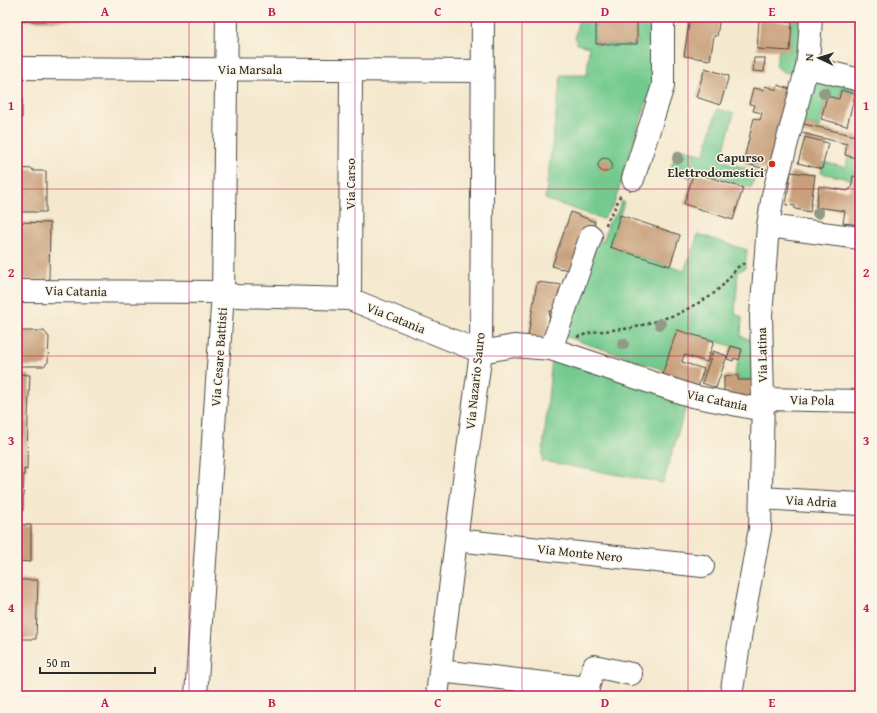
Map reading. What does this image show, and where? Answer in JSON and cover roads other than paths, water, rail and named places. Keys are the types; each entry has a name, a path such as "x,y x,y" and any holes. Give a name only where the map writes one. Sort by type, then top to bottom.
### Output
{"street":[{"name":"Via Cesare Battisti","path":"196,696 223,292 227,17"},
{"name":"Via Nazario Sauro","path":"438,696 456,540 481,352 483,17"},
{"path":"627,187 663,86 663,17"},
{"name":"Via Latina","path":"731,696 742,625 760,529 763,405 761,316 768,226 773,195 807,68 811,17"},
{"name":"Via Marsala","path":"17,68 483,71"},
{"path":"807,68 860,80"},
{"name":"Via Carso","path":"350,299 351,70"},
{"path":"768,226 860,238"},
{"path":"556,351 591,236"},
{"name":"Via Catania","path":"17,290 223,292 236,296 350,299 481,352 514,346 556,351 692,396 763,405"},
{"name":"Via Pola","path":"763,405 860,401"},
{"name":"Via Adria","path":"761,498 860,504"},
{"name":"Via Monte Nero","path":"456,540 703,566"},
{"path":"440,671 587,692 594,666 632,674"}],"place":[{"name":"Capurso Elettrodomestici","path":"772,164"}]}
